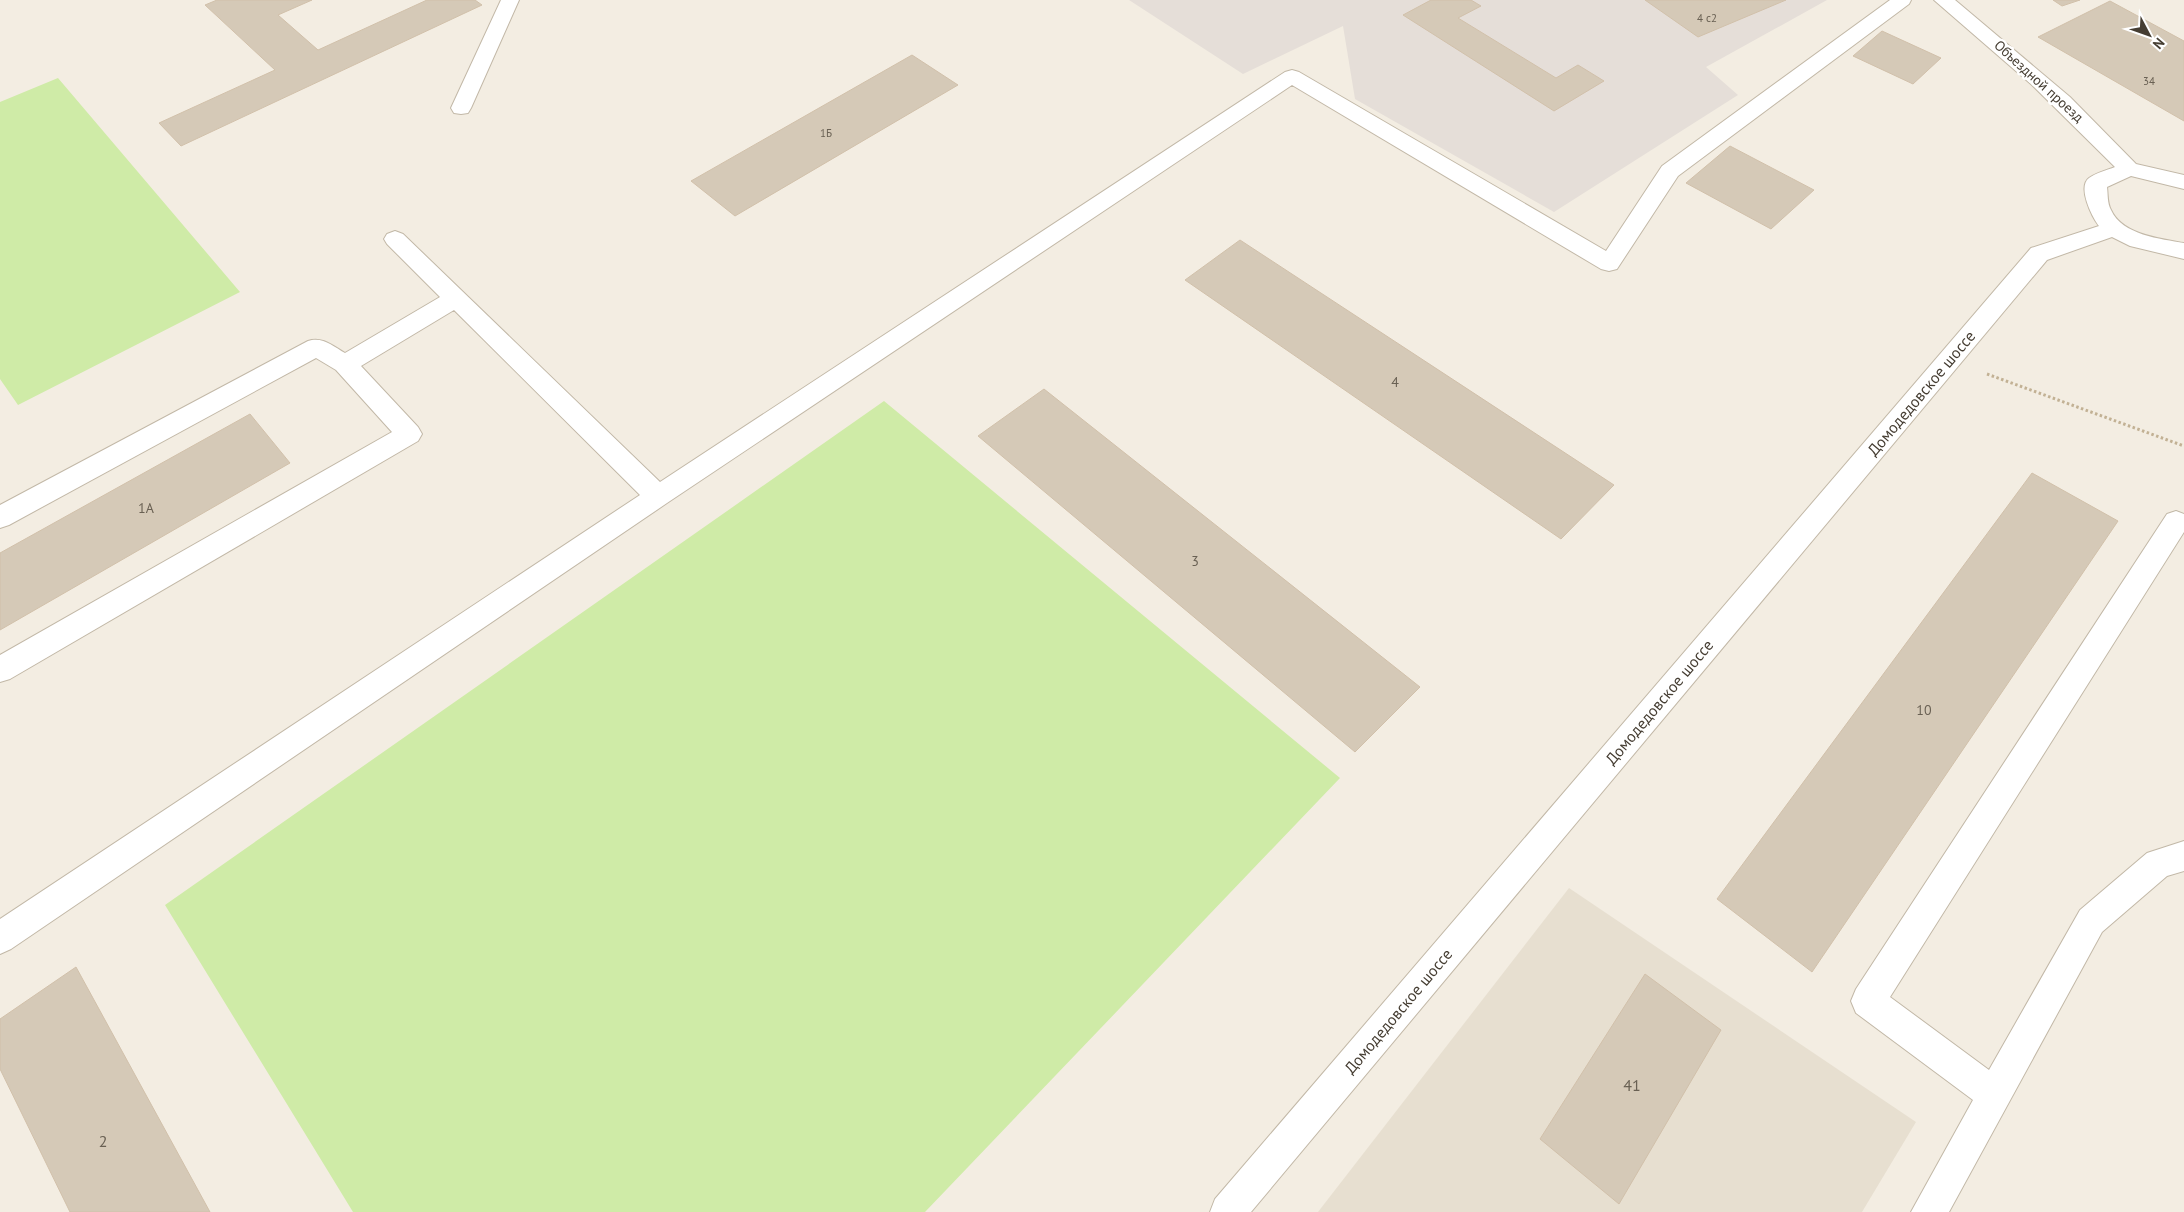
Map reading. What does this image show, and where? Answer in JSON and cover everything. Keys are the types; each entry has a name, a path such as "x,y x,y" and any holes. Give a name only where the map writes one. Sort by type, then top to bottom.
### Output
{"street":[{"path":"461,108 510,0"},
{"path":"0,938 658,496 1292,76 1609,263 1670,171 1902,0"},
{"name":"Объездной проезд","path":"1943,0 1997,42 2080,117 2129,169"},
{"path":"2184,182 2129,169 2096,183 2100,213 2115,228 2141,242 2184,251"},
{"name":"Домодедовское шоссе","path":"1228,1212 2039,254 2115,228"},
{"path":"395,239 658,496"},
{"path":"345,364 456,298"},
{"path":"0,517 316,347 345,364 409,434 0,670"},
{"path":"1995,1095 1868,1001 2176,522"},
{"path":"1928,1212 2091,921 2158,864 2184,856"}],"path":[{"path":"1949,360 2184,446"}],"shaded area":[{"path":"1129,0 1827,0 1706,67 1738,95 1554,212 1355,99 1343,26 1243,74"},
{"path":"1569,888 1916,1122 1862,1212 1318,1212"}],"green space":[{"path":"58,78 240,292 18,405 0,379 0,102"},
{"path":"884,401 1340,778 925,1212 353,1212 165,905"}],"building":[{"path":"217,0 312,0 278,15 318,50 427,0 475,0 482,5 181,146 159,123 275,70 205,5"},
{"path":"1431,0 1471,0 1481,6 1458,18 1556,78 1578,65 1604,81 1554,111 1403,15"},
{"path":"1645,0 1786,0 1698,37"},
{"path":"2053,0 2080,0 2062,6"},
{"path":"2110,1 2184,41 2184,121 2038,37"},
{"path":"1882,31 1941,58 1913,84 1853,56"},
{"path":"912,55 958,85 735,216 691,181"},
{"path":"1730,146 1814,190 1771,229 1686,183"},
{"path":"1240,240 1614,485 1561,539 1185,280"},
{"path":"1044,389 1420,687 1355,752 978,436"},
{"path":"250,414 290,463 0,630 0,553"},
{"path":"2032,473 2118,521 1812,972 1717,899"},
{"path":"76,967 210,1212 70,1212 0,1069 0,1019"},
{"path":"1645,974 1721,1030 1619,1204 1540,1139"}]}
